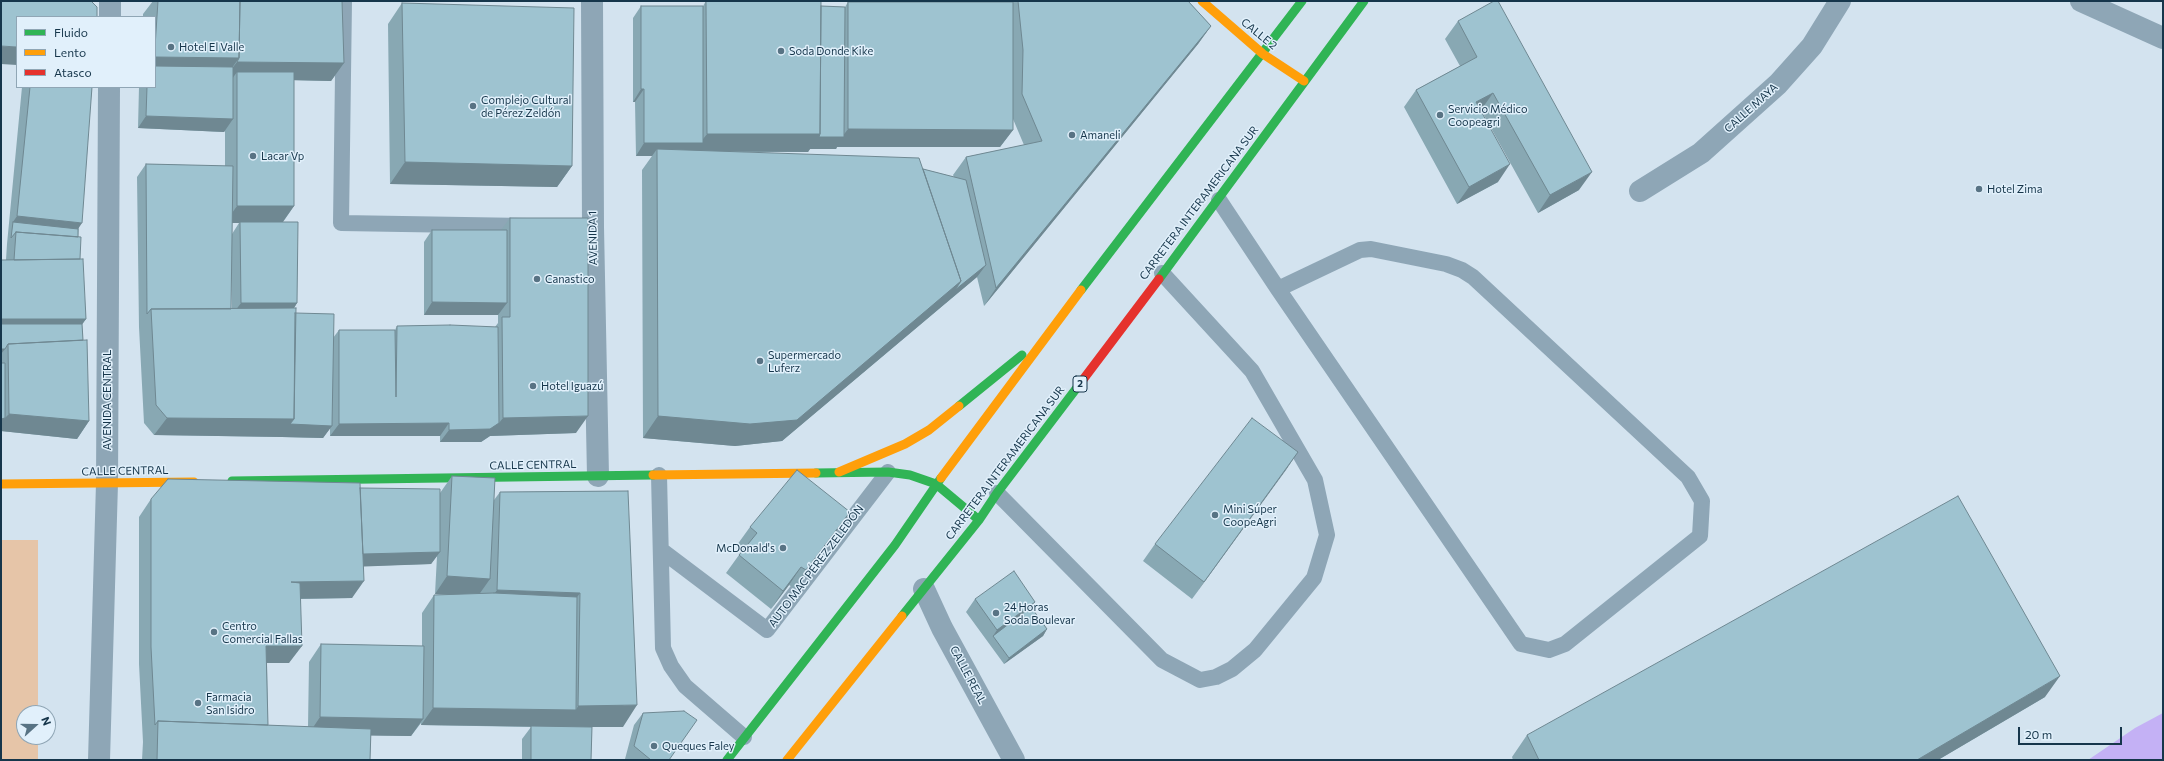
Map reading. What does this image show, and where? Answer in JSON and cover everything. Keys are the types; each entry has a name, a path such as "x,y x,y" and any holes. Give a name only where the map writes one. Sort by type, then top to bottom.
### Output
{"main road":[{"name":"CALLE 2","path":"1202,1 1263,54 1304,81"},
{"path":"727,760 895,545 936,484 1042,340 1263,54 1302,1"},
{"name":"CARRETERA INTERAMERICANA SUR","path":"788,760 979,520 1219,200 1304,81 1364,1"},
{"path":"839,472 905,444 929,430 1042,340"},
{"name":"CALLE CENTRAL","path":"226,481 888,472 910,475 936,484 979,520"},
{"name":"CALLE CENTRAL","path":"1,484 202,482"}],"street":[{"path":"110,1 110,16"},
{"name":"AVENIDA 1","path":"592,1 585,227 598,476"},
{"name":"CALLE MAYA","path":"1640,191 1701,153 1778,84 1812,46 1840,1"},
{"path":"2081,1 2163,38"},
{"name":"AVENIDA CENTRAL","path":"99,760 107,483 109,88"},
{"name":"CALLE REAL","path":"924,589 942,628 1014,760"}],"lane":[{"path":"344,1 341,222 538,226"},
{"path":"1219,200 1278,289 1521,644 1549,650 1565,644 1700,536 1702,500 1688,476 1473,277 1462,270 1438,262 1371,249 1360,250 1278,289"},
{"path":"997,494 1162,660 1200,680 1216,677 1232,669 1255,650 1314,578 1327,535 1315,480 1252,370 1162,274"},
{"name":"AUTO MAC PÉREZ ZELEDÓN","path":"661,550 767,630 888,472"},
{"path":"659,475 663,648 671,666 685,686 744,737"}],"shaded area":[{"path":"1,540 38,540 38,705 16,705 16,745 38,745 38,760 1,760"},
{"path":"2163,713 2163,760 2088,760 2135,728"}],"building":[{"path":"1,1 91,1 97,7 97,16 16,16 16,47 1,46"},
{"path":"158,1 240,1 239,58 156,57"},
{"path":"240,1 342,1 344,63 237,62 239,58"},
{"path":"706,1 821,1 820,134 707,134"},
{"name":"Amaneli","path":"1018,1 1188,1 1211,26 996,288 966,157 1042,141 1022,94 1023,50"},
{"name":"Servicio Médico Coopeagri","path":"1494,1 1498,1 1592,172 1550,195 1493,93 1476,102 1510,164 1469,187 1416,90 1477,57 1458,21"},
{"path":"848,2 1013,2 1013,130 848,129"},
{"name":"Complejo Cultural de Pérez Zeldón","path":"402,3 574,8 572,166 405,162"},
{"path":"641,6 703,6 703,143 644,143 644,89 641,89"},
{"path":"821,6 845,7 844,137 819,137"},
{"path":"156,66 233,67 233,119 146,116 147,88 156,88"},
{"name":"Lacar Vp","path":"237,72 294,72 294,206 237,206"},
{"path":"30,88 92,88 82,223 17,216"},
{"name":"Supermercado Luferz","path":"657,149 919,158 961,281 797,420 750,424 658,416"},
{"path":"146,164 233,166 231,309 151,309 147,314"},
{"path":"923,169 966,180 986,265 955,290 961,281"},
{"path":"510,218 588,218 588,416 503,418 502,317 510,317"},
{"path":"13,222 78,229 78,237 16,232 11,238"},
{"path":"240,222 298,222 297,303 241,303"},
{"path":"432,230 507,230 507,303 432,302"},
{"path":"16,232 81,237 80,259 14,260"},
{"path":"83,259 86,319 1,319 1,260"},
{"path":"296,308 294,419 167,418 156,405 151,309"},
{"path":"295,313 334,314 332,426 290,424 294,419"},
{"path":"1,324 82,324 83,340 8,344 5,349 1,349"},
{"path":"450,325 498,327 499,423 490,429 449,430 449,423 339,424 339,330 395,330 396,397 397,326"},
{"path":"87,340 89,421 9,414 8,344"},
{"path":"1,363 5,363 5,418 1,419"},
{"name":"Mini Súper CoopeAgri","path":"1252,418 1298,452 1204,582 1155,544"},
{"name":"McDonald's","path":"797,470 850,512 806,570 801,567 783,591 739,555 757,533 750,527"},
{"path":"452,476 495,478 490,579 447,576"},
{"path":"168,479 360,483 364,581 291,582 300,583 302,646 266,646 268,725 158,721 155,725 151,647 151,499"},
{"path":"360,488 440,489 440,552 363,554"},
{"path":"628,491 637,705 578,706 580,593 497,590 500,492"},
{"path":"1958,496 2060,676 1917,760 1539,760 1527,735"},
{"path":"1014,571 1035,602 997,630 975,599"},
{"path":"494,593 577,597 576,710 433,708 434,595"},
{"path":"1031,607 1047,629 1009,658 993,636"},
{"path":"321,644 424,646 423,719 320,717"},
{"name":"Queques Faley","path":"684,711 697,720 669,760 651,760 634,746 643,713"},
{"path":"158,721 371,729 370,760 157,760"},
{"path":"531,726 592,727 591,760 531,760"}],"traffic: fast":[{"path":"1081,290 1302,1"},
{"path":"1159,279 1364,1"},
{"path":"959,406 1022,355"},
{"path":"902,616 979,520 997,493 1082,381"},
{"path":"816,473 888,472 910,475 936,484 979,520"},
{"path":"232,481 653,475"},
{"path":"727,760 895,545 941,478"}],"traffic: slow":[{"path":"1202,1 1263,54 1304,81"},
{"path":"941,478 1081,290"},
{"path":"839,472 905,444 929,430 959,406"},
{"path":"653,475 816,473"},
{"path":"1,484 194,482"},
{"path":"787,760 902,616"}],"traffic: jam":[{"path":"1082,381 1159,279"}],"place":[{"name":"Hotel El Valle","path":"171,47"},
{"name":"Soda Donde Kike","path":"781,51"},
{"name":"Complejo Cultural de Pérez Zeldón","path":"473,106"},
{"name":"Servicio Médico Coopeagri","path":"1440,115"},
{"name":"Amaneli","path":"1072,135"},
{"name":"Lacar Vp","path":"253,156"},
{"name":"Hotel Zima","path":"1979,189"},
{"name":"Canastico","path":"537,279"},
{"name":"Supermercado Luferz","path":"760,361"},
{"name":"Hotel Iguazú","path":"533,386"},
{"name":"Mini Súper CoopeAgri","path":"1215,515"},
{"name":"McDonald's","path":"783,548"},
{"name":"24 Horas Soda Boulevar","path":"996,613"},
{"name":"Centro Comercial Fallas","path":"214,632"},
{"name":"Farmacia San Isidro","path":"198,703"},
{"name":"Queques Faley","path":"654,746"}]}
